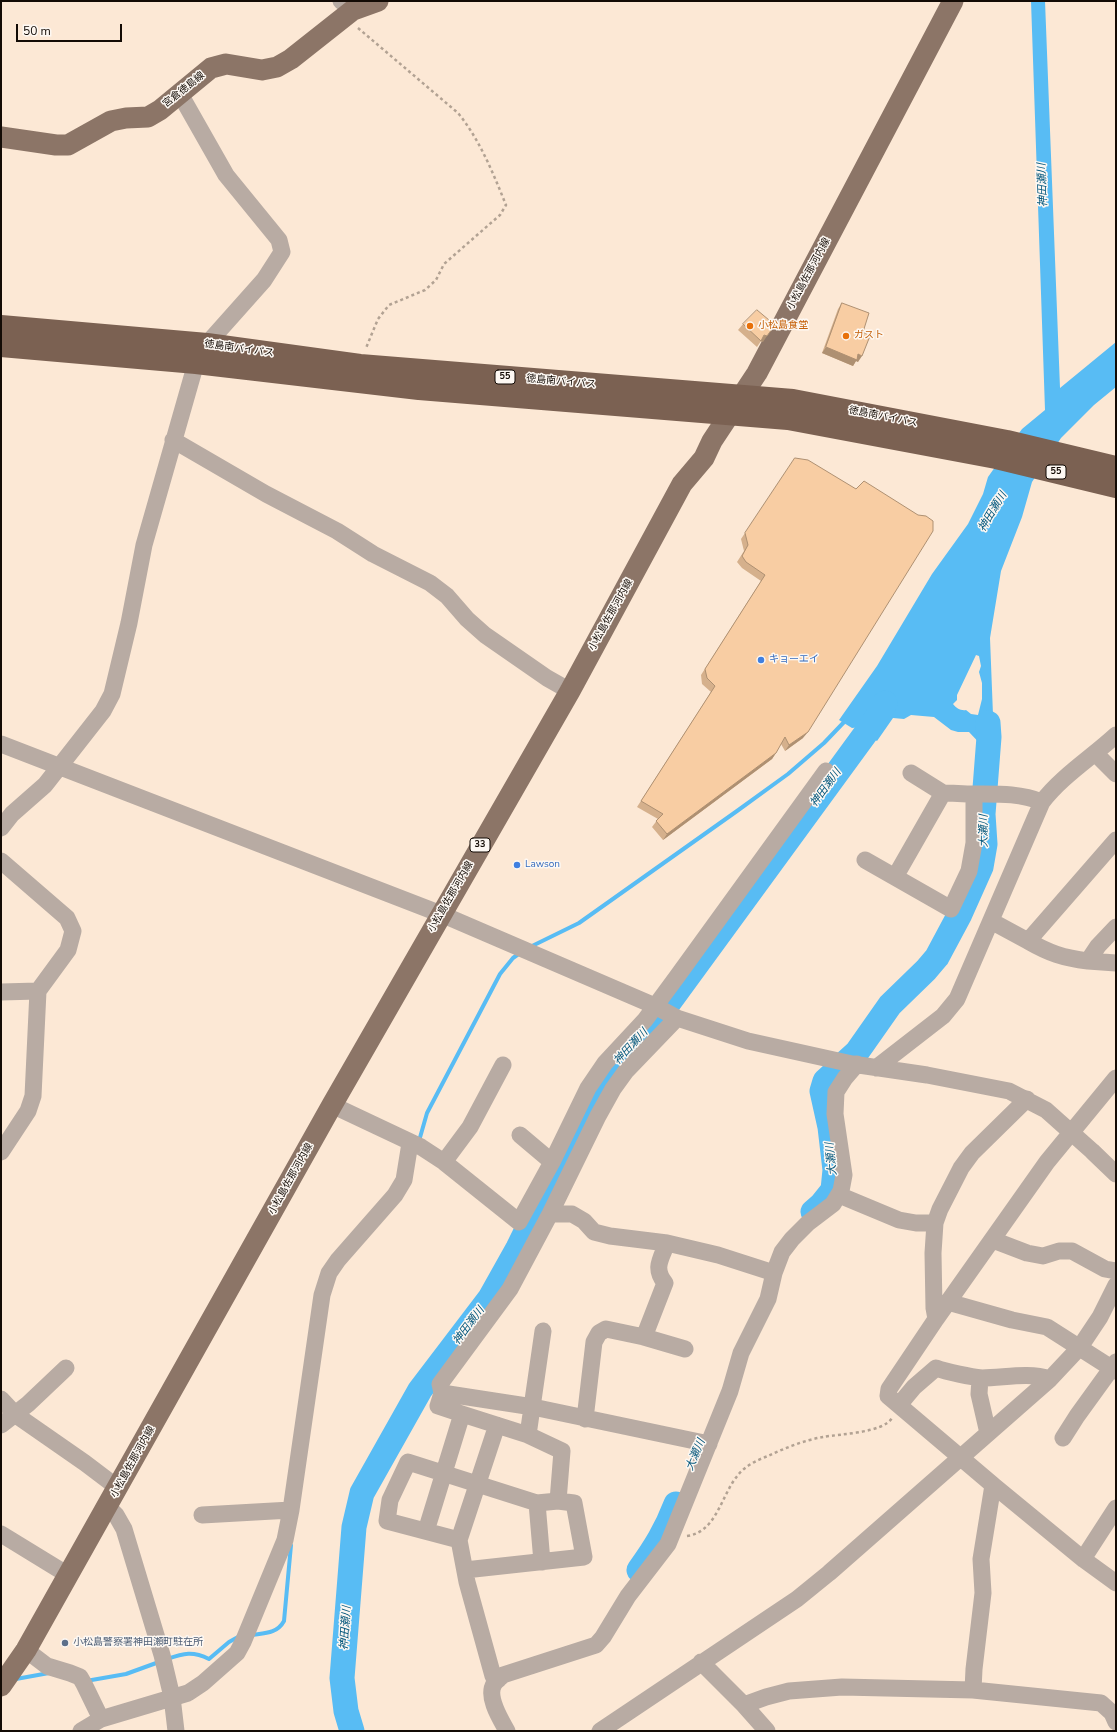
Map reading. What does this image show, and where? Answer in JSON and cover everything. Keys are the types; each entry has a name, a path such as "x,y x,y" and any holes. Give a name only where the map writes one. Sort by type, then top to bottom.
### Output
{"highway":[{"name":"徳島南バイパス","path":"1,326 207,344 360,366 793,400 1002,449 1116,487"},
{"name":"徳島南バイパス","path":"1,346 196,363 419,389 788,419 1002,449 1116,467"}],"main road":[{"name":"宮倉徳島線","path":"1,137 68,145 111,121 126,118 148,118 211,68 226,64 262,70 277,67 291,59 346,9 378,1"},
{"name":"小松島佐那河内線","path":"3,1681 26,1650 108,1507 332,1105 570,691 682,484 704,458 712,441 742,396 764,359 954,1"}],"street":[{"path":"1,828 12,814 45,785 60,767 103,711 112,694 129,623 144,545 196,363 207,344 264,280 282,252 279,240 226,175 180,94"},
{"path":"173,440 266,494 337,532 373,554 430,583 447,596 484,634 547,678 570,691"},
{"path":"876,1068 943,1016 957,999 1042,802 1054,787 1096,754 1116,735"},
{"path":"1,744 441,914 666,1012 748,1041 849,1063 927,1075 1009,1091 1046,1110 1116,1174"},
{"path":"1096,754 1116,774"},
{"path":"558,1501 562,1451 528,1435 438,1406 442,1393 440,1384 510,1288 550,1214 598,1116 613,1089 666,1012 676,978 826,771"},
{"path":"911,773 942,793 1030,797 1042,802"},
{"path":"895,877 942,793"},
{"path":"865,860 951,910 969,871 982,794"},
{"path":"1028,940 1116,840"},
{"path":"1,861 66,918 73,931 68,950 38,991 33,1096 28,1111 1,1152"},
{"path":"991,921 1028,940 1049,953 1068,959 1116,963"},
{"path":"1088,961 1098,946 1116,927"},
{"path":"1,992 38,991"},
{"path":"332,1105 415,1144 444,1162 519,1222 552,1162 588,1088 605,1064 645,1020 666,1012"},
{"path":"507,1731 497,1713 492,1698 493,1685 503,1675 596,1645 603,1637 628,1596 668,1544 704,1442 730,1391 741,1353 768,1299 769,1271 792,1239 808,1223 833,1204 839,1194 844,1175 835,1114 836,1092 845,1078 849,1063"},
{"path":"444,1162 470,1127 503,1065"},
{"path":"1116,1078 1047,1162 936,1319 889,1389 888,1396 1083,1559 1116,1583"},
{"path":"936,1319 933,1253 935,1223 940,1209 961,1168 972,1153 1027,1099"},
{"path":"520,1135 552,1162"},
{"path":"82,1731 101,1719 188,1693 203,1683 237,1653 285,1540 291,1510 322,1294 330,1274 338,1260 395,1195 404,1180 415,1144"},
{"path":"839,1194 899,1220 916,1223 935,1223"},
{"path":"550,1214 572,1214 584,1221 594,1232 610,1236 667,1243 718,1255 769,1271"},
{"path":"993,1240 1027,1253 1043,1256 1060,1251 1072,1251 1105,1269 1116,1271"},
{"path":"644,1337 665,1283 659,1276 658,1266 667,1243"},
{"path":"600,1731 797,1599 829,1573 1050,1379 1080,1347 1100,1316 1116,1284"},
{"path":"948,1302 1012,1320 1047,1327 1114,1367 1063,1438"},
{"path":"585,1419 594,1342 599,1333 606,1329 644,1337 685,1350"},
{"path":"528,1435 543,1331"},
{"path":"1,1425 16,1415 66,1368"},
{"path":"899,1405 914,1387 936,1368 980,1378 1043,1376 1050,1379"},
{"path":"980,1378 980,1394 988,1433"},
{"path":"442,1393 533,1407 585,1419 704,1442"},
{"path":"1,1399 16,1415 118,1488"},
{"path":"426,1532 462,1414"},
{"path":"497,1425 459,1540 465,1570 493,1676 498,1680"},
{"path":"459,1540 387,1521 390,1500 408,1462 537,1503 558,1501 574,1502 584,1557 465,1570"},
{"path":"973,1690 983,1593 981,1559 993,1485"},
{"path":"537,1503 542,1562"},
{"path":"108,1507 116,1515 124,1529 163,1662 172,1697 176,1731"},
{"path":"1083,1559 1116,1508"},
{"path":"202,1515 291,1510"},
{"path":"1,1534 68,1575"},
{"path":"26,1650 48,1666 70,1673 82,1680 101,1719"},
{"path":"701,1662 744,1705 767,1731"},
{"path":"744,1705 766,1696 789,1692 842,1687 973,1690 1101,1703 1112,1713 1116,1722"}],"path":[{"path":"346,9 458,113 470,127 494,174 506,205 500,215 444,264 436,280 425,290 388,305 378,319 360,366"},
{"path":"671,1536 689,1536 701,1530 714,1518 725,1494 738,1474 753,1462 780,1450 823,1437 848,1435 884,1425 890,1422 899,1405"}],"water":[{"path":"1031,1 1045,1 1060,388 1116,342 1116,387 1094,405 1061,438 1032,482 1022,517 1001,571 990,638 993,715 997,726 999,759 987,757 986,750 969,732 958,732 951,730 934,717 911,715 904,719 893,718 877,741 868,735 861,727 852,728 839,720 877,666 932,574 968,524 983,494 988,477 1022,429 1045,410","holes":["976,655 979,656 981,666 979,672 982,683 982,699 978,715 959,709 953,704 957,700 957,695"]}],"building":[{"path":"842,303 869,313 863,332 870,336 862,356 858,354 857,360 826,347"},
{"path":"757,310 775,325 767,336 764,335 761,341 743,324"},
{"path":"795,458 808,460 856,489 864,481 918,515 926,516 933,521 933,531 808,732 789,745 785,737 776,753 667,834 656,821 663,814 641,801 715,686 707,678 705,669 765,575 746,562 742,556 748,545 745,533"}],"waterway":[{"name":"神田瀬川","path":"352,1731 346,1711 342,1678 354,1527 362,1493 420,1390 490,1298 518,1248 586,1110 616,1062 657,1019 874,722 885,703"},
{"path":"530,947 579,923 737,811 788,774 824,743 846,720"},
{"name":"大瀬川","path":"813,1212 821,1205 833,1190 835,1170 830,1127 822,1091 825,1081 857,1052 890,1005 926,970 937,957 960,914 981,867 985,844 983,814 989,737 988,723"},
{"path":"419,1141 427,1113 500,974 513,958 520,953"},
{"name":"大瀬川","path":"639,1570 660,1538 676,1504"},
{"path":"251,1635 274,1631 284,1621 291,1545"},
{"path":"167,1659 178,1655 188,1654 203,1656 209,1659 229,1642 238,1637"},
{"path":"86,1681 126,1674 159,1662"},
{"path":"16,1679 49,1673"}],"place":[{"name":"小松島食堂","path":"750,326"},
{"name":"ガスト","path":"846,336"},
{"name":"キョーエイ","path":"761,660"},
{"name":"Lawson","path":"517,865"},
{"name":"小松島警察署神田瀬町駐在所","path":"65,1643"}]}
